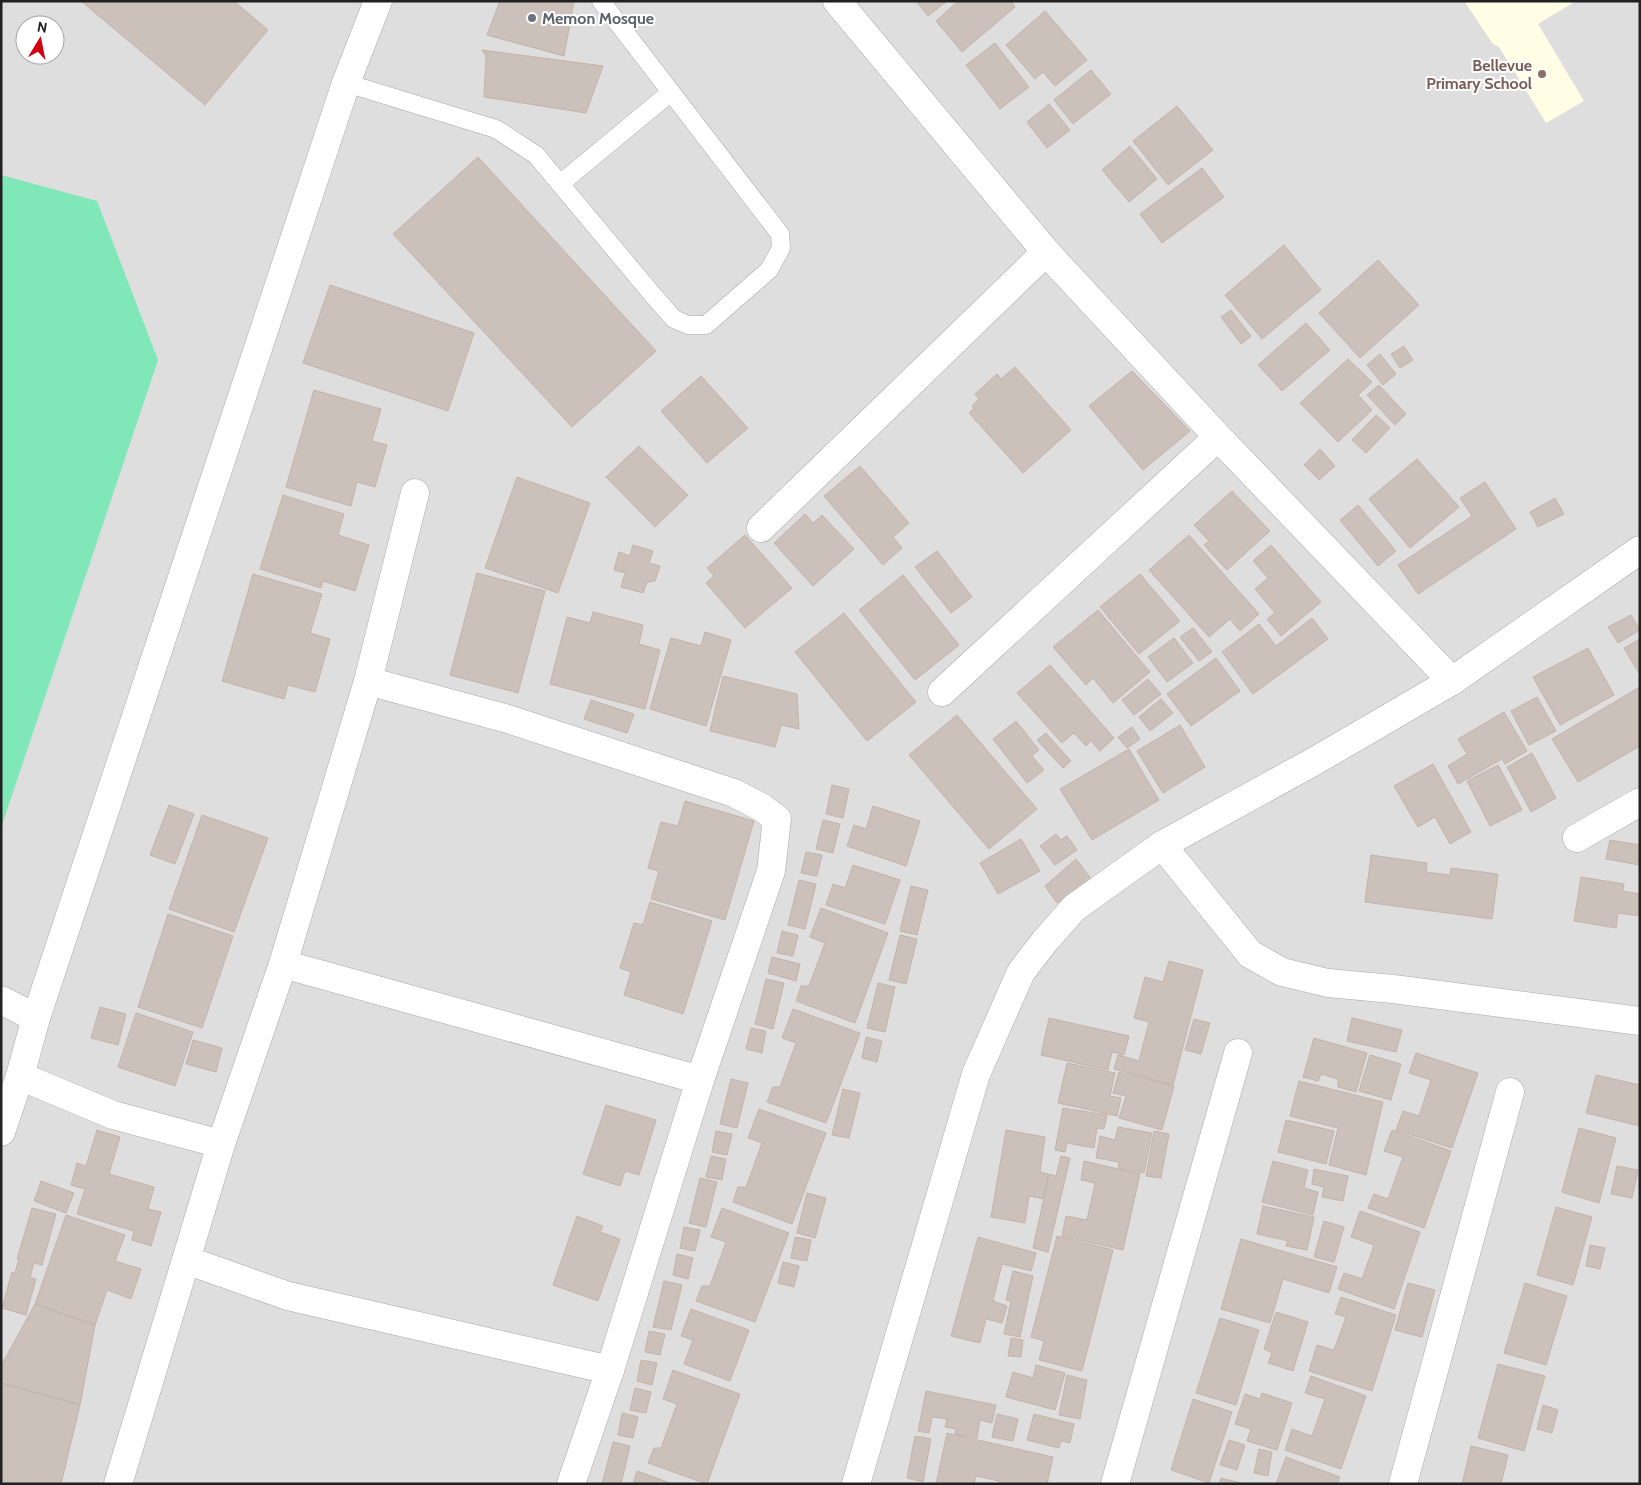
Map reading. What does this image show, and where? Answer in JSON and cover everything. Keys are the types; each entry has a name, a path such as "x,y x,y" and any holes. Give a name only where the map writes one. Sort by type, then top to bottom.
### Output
{"street":[{"path":"1,1132 20,1076 36,1018 346,84 378,1"},
{"path":"837,1 1046,252 1218,437 1452,681"},
{"path":"761,528 1046,252"},
{"path":"942,692 1218,437"},
{"path":"118,1484 222,1144 283,964 368,681 415,493"},
{"path":"856,1484 976,1074 1021,972 1045,941 1074,908 1162,845 1313,762 1452,681 1640,550"},
{"path":"368,681 508,719 734,793 777,818 771,871 700,1080 610,1370 571,1484"},
{"path":"1577,838 1640,802"},
{"path":"1162,845 1250,954 1282,972 1328,982 1640,1021"},
{"path":"283,964 700,1080"},
{"path":"1,1000 36,1018"},
{"path":"1116,1484 1238,1053"},
{"path":"20,1076 113,1114 222,1144"},
{"path":"1403,1484 1510,1092"},
{"path":"186,1260 288,1296 610,1370"}],"lane":[{"path":"346,84 496,129 536,155 674,319 688,325 706,325 769,270 781,248 780,234 601,1"},
{"path":"560,184 671,92"}],"shaded area":[{"path":"1,1 1640,1 1640,1484 1,1484"},
{"name":"Bellevue Primary School","path":"1464,1 1576,1 1538,24 1584,101 1546,123 1499,47 1493,44"}],"green space":[{"path":"1,175 97,201 158,360 1,828"}],"building":[{"path":"81,1 234,1 268,30 205,105"},
{"name":"Memon Mosque","path":"500,1 574,1 564,56 487,35"},
{"path":"916,1 947,1 928,16"},
{"path":"958,1 1011,1 1015,7 962,52 936,21"},
{"path":"1045,11 1087,60 1055,86 1043,72 1035,79 1006,45"},
{"path":"995,43 1029,87 1000,109 966,65"},
{"path":"482,50 603,66 586,113 484,97 486,56"},
{"path":"1091,70 1111,94 1073,124 1054,100"},
{"path":"1049,104 1070,130 1047,148 1027,122"},
{"path":"1177,106 1213,150 1168,185 1133,141"},
{"path":"1130,146 1157,179 1129,202 1102,170"},
{"path":"478,157 656,351 572,427 393,234"},
{"path":"1202,168 1224,197 1162,243 1140,214"},
{"path":"1284,245 1321,290 1262,339 1225,295"},
{"path":"1378,260 1419,305 1360,358 1319,313"},
{"path":"330,285 474,333 448,411 303,363"},
{"path":"1231,310 1251,336 1241,344 1221,317"},
{"path":"1306,323 1330,350 1282,391 1258,365"},
{"path":"1404,346 1413,360 1400,368 1391,354"},
{"path":"1380,354 1396,374 1383,385 1367,365"},
{"path":"1348,359 1372,382 1358,395 1372,410 1338,442 1300,403"},
{"path":"1015,367 1071,430 1023,473 969,413 974,408 972,406 979,399 975,394 997,374 1001,379"},
{"path":"1132,371 1190,431 1143,470 1089,406"},
{"path":"701,376 748,428 707,463 661,411"},
{"path":"1379,385 1406,414 1395,425 1367,395"},
{"path":"314,390 381,409 372,441 387,445 375,487 357,482 351,506 286,487"},
{"path":"1376,415 1390,428 1366,453 1352,440"},
{"path":"639,446 688,495 655,527 606,477"},
{"path":"1320,449 1335,466 1319,480 1304,465"},
{"path":"1417,459 1459,507 1410,548 1369,499"},
{"path":"860,466 909,523 893,537 902,548 883,565 824,496"},
{"path":"517,477 590,503 558,593 485,568"},
{"path":"1485,482 1516,529 1418,594 1398,565 1472,516 1460,498"},
{"path":"1232,491 1270,531 1227,570 1204,545 1209,541 1194,525"},
{"path":"283,495 344,514 338,535 369,545 355,591 323,581 321,588 260,569"},
{"path":"1555,498 1564,514 1538,527 1530,512"},
{"path":"1358,505 1396,551 1378,566 1340,520"},
{"path":"805,514 813,523 822,515 854,549 813,586 774,543"},
{"path":"745,535 792,588 745,628 706,583 714,576 707,568"},
{"path":"1189,535 1259,614 1240,631 1230,619 1209,637 1149,570"},
{"path":"633,545 653,551 649,563 660,566 655,581 647,582 643,593 621,587 625,573 614,570 619,552 630,556"},
{"path":"1271,545 1321,602 1281,636 1267,619 1275,613 1255,589 1268,578 1253,561"},
{"path":"937,551 972,597 951,613 915,567"},
{"path":"477,573 545,591 518,693 450,675"},
{"path":"253,574 322,594 310,633 330,639 315,692 288,685 284,699 222,681"},
{"path":"1140,574 1180,621 1139,654 1100,607"},
{"path":"903,575 959,645 915,680 859,610"},
{"path":"1098,610 1150,672 1113,703 1093,678 1086,685 1053,647"},
{"path":"593,612 643,625 639,644 660,650 645,709 550,684 567,617 590,623"},
{"path":"844,613 916,702 867,741 795,652"},
{"path":"1631,615 1640,630 1618,643 1608,627"},
{"path":"1312,618 1328,639 1253,694 1222,652 1259,624 1276,646"},
{"path":"1193,628 1212,652 1199,661 1180,637"},
{"path":"705,632 731,640 706,726 650,709 671,638 701,646"},
{"path":"1174,638 1193,663 1167,682 1148,657"},
{"path":"1640,639 1640,675 1624,648"},
{"path":"1588,648 1614,695 1560,725 1533,677"},
{"path":"1216,658 1240,691 1191,726 1167,694"},
{"path":"1050,665 1114,738 1100,751 1091,741 1086,746 1074,733 1062,743 1017,693"},
{"path":"723,676 797,694 799,729 781,725 775,747 710,731"},
{"path":"1148,679 1161,694 1134,715 1122,700"},
{"path":"1640,687 1640,746 1578,782 1552,739"},
{"path":"1537,697 1556,731 1529,745 1511,711"},
{"path":"1161,699 1173,713 1150,731 1139,717"},
{"path":"591,700 634,714 627,733 584,719"},
{"path":"1504,712 1527,751 1505,764 1502,759 1458,784 1448,766 1467,754 1458,739"},
{"path":"957,715 1037,809 989,849 909,755"},
{"path":"1016,721 1039,750 1032,756 1044,770 1027,783 993,739"},
{"path":"1180,725 1205,767 1163,793 1137,751"},
{"path":"1132,727 1140,739 1127,748 1118,737"},
{"path":"1046,733 1071,761 1063,768 1037,740"},
{"path":"1129,749 1159,800 1092,840 1060,789"},
{"path":"1532,753 1556,798 1531,812 1507,767"},
{"path":"1433,764 1471,832 1450,844 1435,817 1418,827 1394,786"},
{"path":"1498,765 1522,810 1490,826 1467,781"},
{"path":"832,785 849,789 843,818 826,814"},
{"path":"685,801 754,821 725,920 651,899 659,871 648,868 661,822 678,826"},
{"path":"169,805 194,814 175,864 150,855"},
{"path":"873,806 920,821 906,866 847,846 854,825 866,829"},
{"path":"202,815 268,838 234,932 169,909"},
{"path":"823,820 840,824 833,853 816,849"},
{"path":"1056,834 1061,840 1067,836 1077,850 1055,865 1040,846"},
{"path":"1021,839 1040,871 998,894 980,863"},
{"path":"1610,840 1640,845 1640,865 1606,859"},
{"path":"806,852 822,855 817,876 801,873"},
{"path":"1371,855 1427,863 1426,872 1450,875 1451,868 1498,874 1492,919 1365,902"},
{"path":"1076,859 1095,884 1057,903 1045,886"},
{"path":"853,865 900,880 885,924 826,905 833,884 845,888"},
{"path":"1581,877 1624,884 1623,891 1640,894 1640,916 1618,913 1616,928 1574,921"},
{"path":"799,880 816,884 805,929 788,925"},
{"path":"911,886 928,890 917,935 900,931"},
{"path":"650,902 712,921 683,1014 624,995 631,972 620,968 634,923 643,925"},
{"path":"821,908 888,933 855,1023 796,1001 801,986 809,986 825,943 810,937"},
{"path":"168,914 233,936 202,1028 138,1007"},
{"path":"782,931 798,935 793,956 777,953"},
{"path":"900,935 917,939 906,984 889,980"},
{"path":"772,957 800,964 796,981 768,973"},
{"path":"1169,961 1203,970 1173,1085 1114,1069 1118,1055 1139,1061 1149,1022 1134,1018 1145,977 1163,982"},
{"path":"766,979 784,983 773,1029 755,1024"},
{"path":"878,983 895,987 885,1032 867,1028"},
{"path":"100,1007 126,1014 118,1045 91,1038"},
{"path":"793,1009 860,1033 826,1123 767,1102 773,1087 780,1087 796,1043 782,1038"},
{"path":"136,1013 193,1032 175,1086 118,1067"},
{"path":"1049,1018 1129,1036 1124,1055 1112,1052 1108,1070 1041,1055"},
{"path":"1352,1018 1402,1030 1396,1052 1347,1041"},
{"path":"1194,1019 1210,1023 1201,1054 1185,1050"},
{"path":"751,1028 766,1031 762,1053 746,1049"},
{"path":"866,1037 882,1041 877,1062 862,1058"},
{"path":"1314,1038 1367,1053 1356,1092 1338,1087 1338,1079 1321,1074 1318,1081 1303,1077"},
{"path":"193,1040 222,1048 216,1072 186,1064"},
{"path":"1416,1053 1478,1073 1452,1148 1396,1130 1403,1111 1419,1116 1431,1080 1409,1073"},
{"path":"1370,1055 1401,1064 1391,1100 1359,1091"},
{"path":"1067,1063 1115,1073 1110,1096 1121,1098 1117,1116 1058,1103"},
{"path":"1119,1072 1174,1086 1162,1130 1119,1118 1126,1096 1113,1093"},
{"path":"1596,1075 1640,1085 1640,1126 1586,1113"},
{"path":"731,1079 748,1083 737,1128 720,1124"},
{"path":"1299,1081 1383,1102 1366,1175 1329,1165 1338,1128 1290,1116"},
{"path":"843,1089 860,1093 849,1138 832,1135"},
{"path":"606,1105 656,1120 639,1175 625,1171 620,1186 583,1174"},
{"path":"1063,1108 1107,1115 1104,1129 1097,1128 1094,1148 1067,1143 1065,1152 1055,1150"},
{"path":"759,1109 826,1133 792,1224 733,1202 738,1187 746,1187 762,1143 748,1138"},
{"path":"1286,1120 1334,1131 1326,1164 1278,1152"},
{"path":"1118,1127 1152,1133 1144,1173 1118,1168 1119,1162 1096,1158 1100,1136 1115,1140"},
{"path":"1579,1128 1616,1138 1599,1203 1562,1192"},
{"path":"97,1130 120,1137 109,1174 154,1187 148,1209 161,1212 151,1246 132,1240 134,1231 77,1214 85,1189 71,1185 77,1163 86,1166"},
{"path":"1006,1130 1045,1137 1040,1172 1048,1174 1044,1199 1029,1196 1025,1223 991,1217"},
{"path":"1392,1130 1451,1151 1424,1228 1368,1208 1374,1194 1388,1199 1403,1157 1384,1151"},
{"path":"716,1131 732,1134 727,1155 712,1152"},
{"path":"1154,1131 1169,1134 1161,1178 1146,1176"},
{"path":"711,1156 726,1159 722,1180 706,1177"},
{"path":"1061,1156 1070,1158 1048,1252 1033,1248 1049,1174 1056,1176"},
{"path":"1084,1161 1140,1174 1123,1250 1062,1236 1066,1216 1087,1220 1095,1183 1081,1180"},
{"path":"1273,1161 1308,1170 1304,1188 1318,1192 1313,1215 1262,1202"},
{"path":"1617,1166 1638,1170 1632,1198 1611,1194"},
{"path":"1314,1169 1348,1176 1343,1201 1322,1197 1324,1187 1312,1184"},
{"path":"700,1178 717,1182 706,1227 689,1223"},
{"path":"41,1181 74,1193 66,1213 34,1201"},
{"path":"807,1193 826,1198 815,1238 797,1233"},
{"path":"1263,1206 1314,1217 1307,1250 1286,1246 1288,1241 1257,1234"},
{"path":"1556,1207 1592,1217 1573,1285 1537,1275"},
{"path":"32,1208 56,1214 42,1265 34,1263 30,1277 36,1279 26,1315 2,1308 12,1272 15,1273 19,1259 17,1259"},
{"path":"722,1208 789,1233 755,1322 696,1301 702,1286 710,1286 726,1242 711,1237"},
{"path":"1360,1211 1420,1232 1394,1309 1338,1289 1344,1273 1362,1279 1374,1245 1351,1237"},
{"path":"66,1215 125,1235 115,1261 141,1269 131,1299 107,1290 95,1325 35,1304"},
{"path":"577,1216 603,1226 600,1232 620,1239 598,1301 553,1285"},
{"path":"1324,1221 1344,1227 1334,1262 1314,1257"},
{"path":"684,1227 700,1230 695,1251 680,1248"},
{"path":"1057,1236 1113,1250 1082,1371 1039,1360 1044,1341 1031,1337"},
{"path":"795,1237 811,1240 807,1261 791,1258"},
{"path":"978,1237 1036,1253 1031,1271 1002,1264 993,1301 1007,1306 1002,1323 986,1319 980,1343 951,1336"},
{"path":"1241,1239 1337,1267 1329,1293 1283,1279 1270,1323 1221,1309"},
{"path":"1590,1245 1605,1248 1600,1269 1586,1266"},
{"path":"677,1254 693,1258 688,1279 673,1275"},
{"path":"783,1262 799,1266 794,1287 778,1283"},
{"path":"1013,1271 1033,1276 1020,1337 1004,1334 1011,1301 1006,1300"},
{"path":"664,1281 682,1285 671,1330 653,1327"},
{"path":"1408,1283 1435,1290 1422,1337 1395,1330"},
{"path":"1525,1283 1567,1296 1546,1365 1504,1353"},
{"path":"1341,1297 1396,1315 1372,1391 1309,1371 1317,1345 1334,1350 1346,1317 1335,1314"},
{"path":"35,1304 95,1325 80,1405 1,1383 1,1366"},
{"path":"691,1309 749,1330 730,1381 684,1364 693,1340 681,1336"},
{"path":"1276,1312 1308,1322 1293,1371 1268,1363 1272,1353 1264,1349"},
{"path":"1220,1318 1259,1330 1236,1405 1196,1393"},
{"path":"649,1331 665,1334 660,1355 645,1352"},
{"path":"1011,1338 1023,1340 1021,1357 1008,1356"},
{"path":"641,1360 657,1363 652,1385 637,1381"},
{"path":"1498,1364 1545,1376 1524,1451 1478,1438"},
{"path":"1036,1365 1065,1373 1055,1410 1006,1397 1013,1372 1033,1378"},
{"path":"673,1370 740,1394 707,1484 648,1463 654,1448 661,1448 677,1404 663,1399"},
{"path":"1067,1375 1087,1380 1080,1419 1059,1415"},
{"path":"1311,1376 1366,1396 1341,1469 1285,1450 1292,1429 1312,1436 1325,1399 1305,1393"},
{"path":"1,1383 80,1405 61,1484 1,1484"},
{"path":"635,1388 651,1392 646,1413 630,1410"},
{"path":"926,1391 996,1405 992,1423 980,1420 977,1438 955,1434 956,1429 945,1427 947,1419 932,1417 929,1433 918,1431"},
{"path":"1262,1393 1292,1403 1277,1450 1247,1441 1251,1429 1235,1424 1245,1394 1260,1399"},
{"path":"1193,1399 1232,1412 1209,1483 1171,1470"},
{"path":"1543,1405 1558,1410 1552,1433 1537,1429"},
{"path":"622,1413 638,1417 633,1438 618,1435"},
{"path":"997,1414 1018,1419 1013,1441 992,1437"},
{"path":"1034,1414 1074,1424 1070,1443 1061,1441 1059,1448 1027,1440"},
{"path":"947,1433 1053,1457 1047,1484 999,1484 999,1481 976,1476 974,1484 936,1484"},
{"path":"915,1436 931,1439 923,1482 907,1478"},
{"path":"1229,1440 1245,1445 1237,1470 1220,1465"},
{"path":"613,1442 630,1446 621,1484 602,1484"},
{"path":"1471,1446 1508,1455 1501,1484 1462,1484"},
{"path":"1259,1449 1272,1452 1268,1476 1254,1473"},
{"path":"1286,1457 1340,1477 1337,1484 1276,1484"},
{"path":"637,1471 673,1484 633,1484"},
{"path":"1221,1478 1241,1483 1241,1484 1219,1484"}],"place":[{"name":"Memon Mosque","path":"532,18"},
{"name":"Bellevue Primary School","path":"1542,74"}]}
